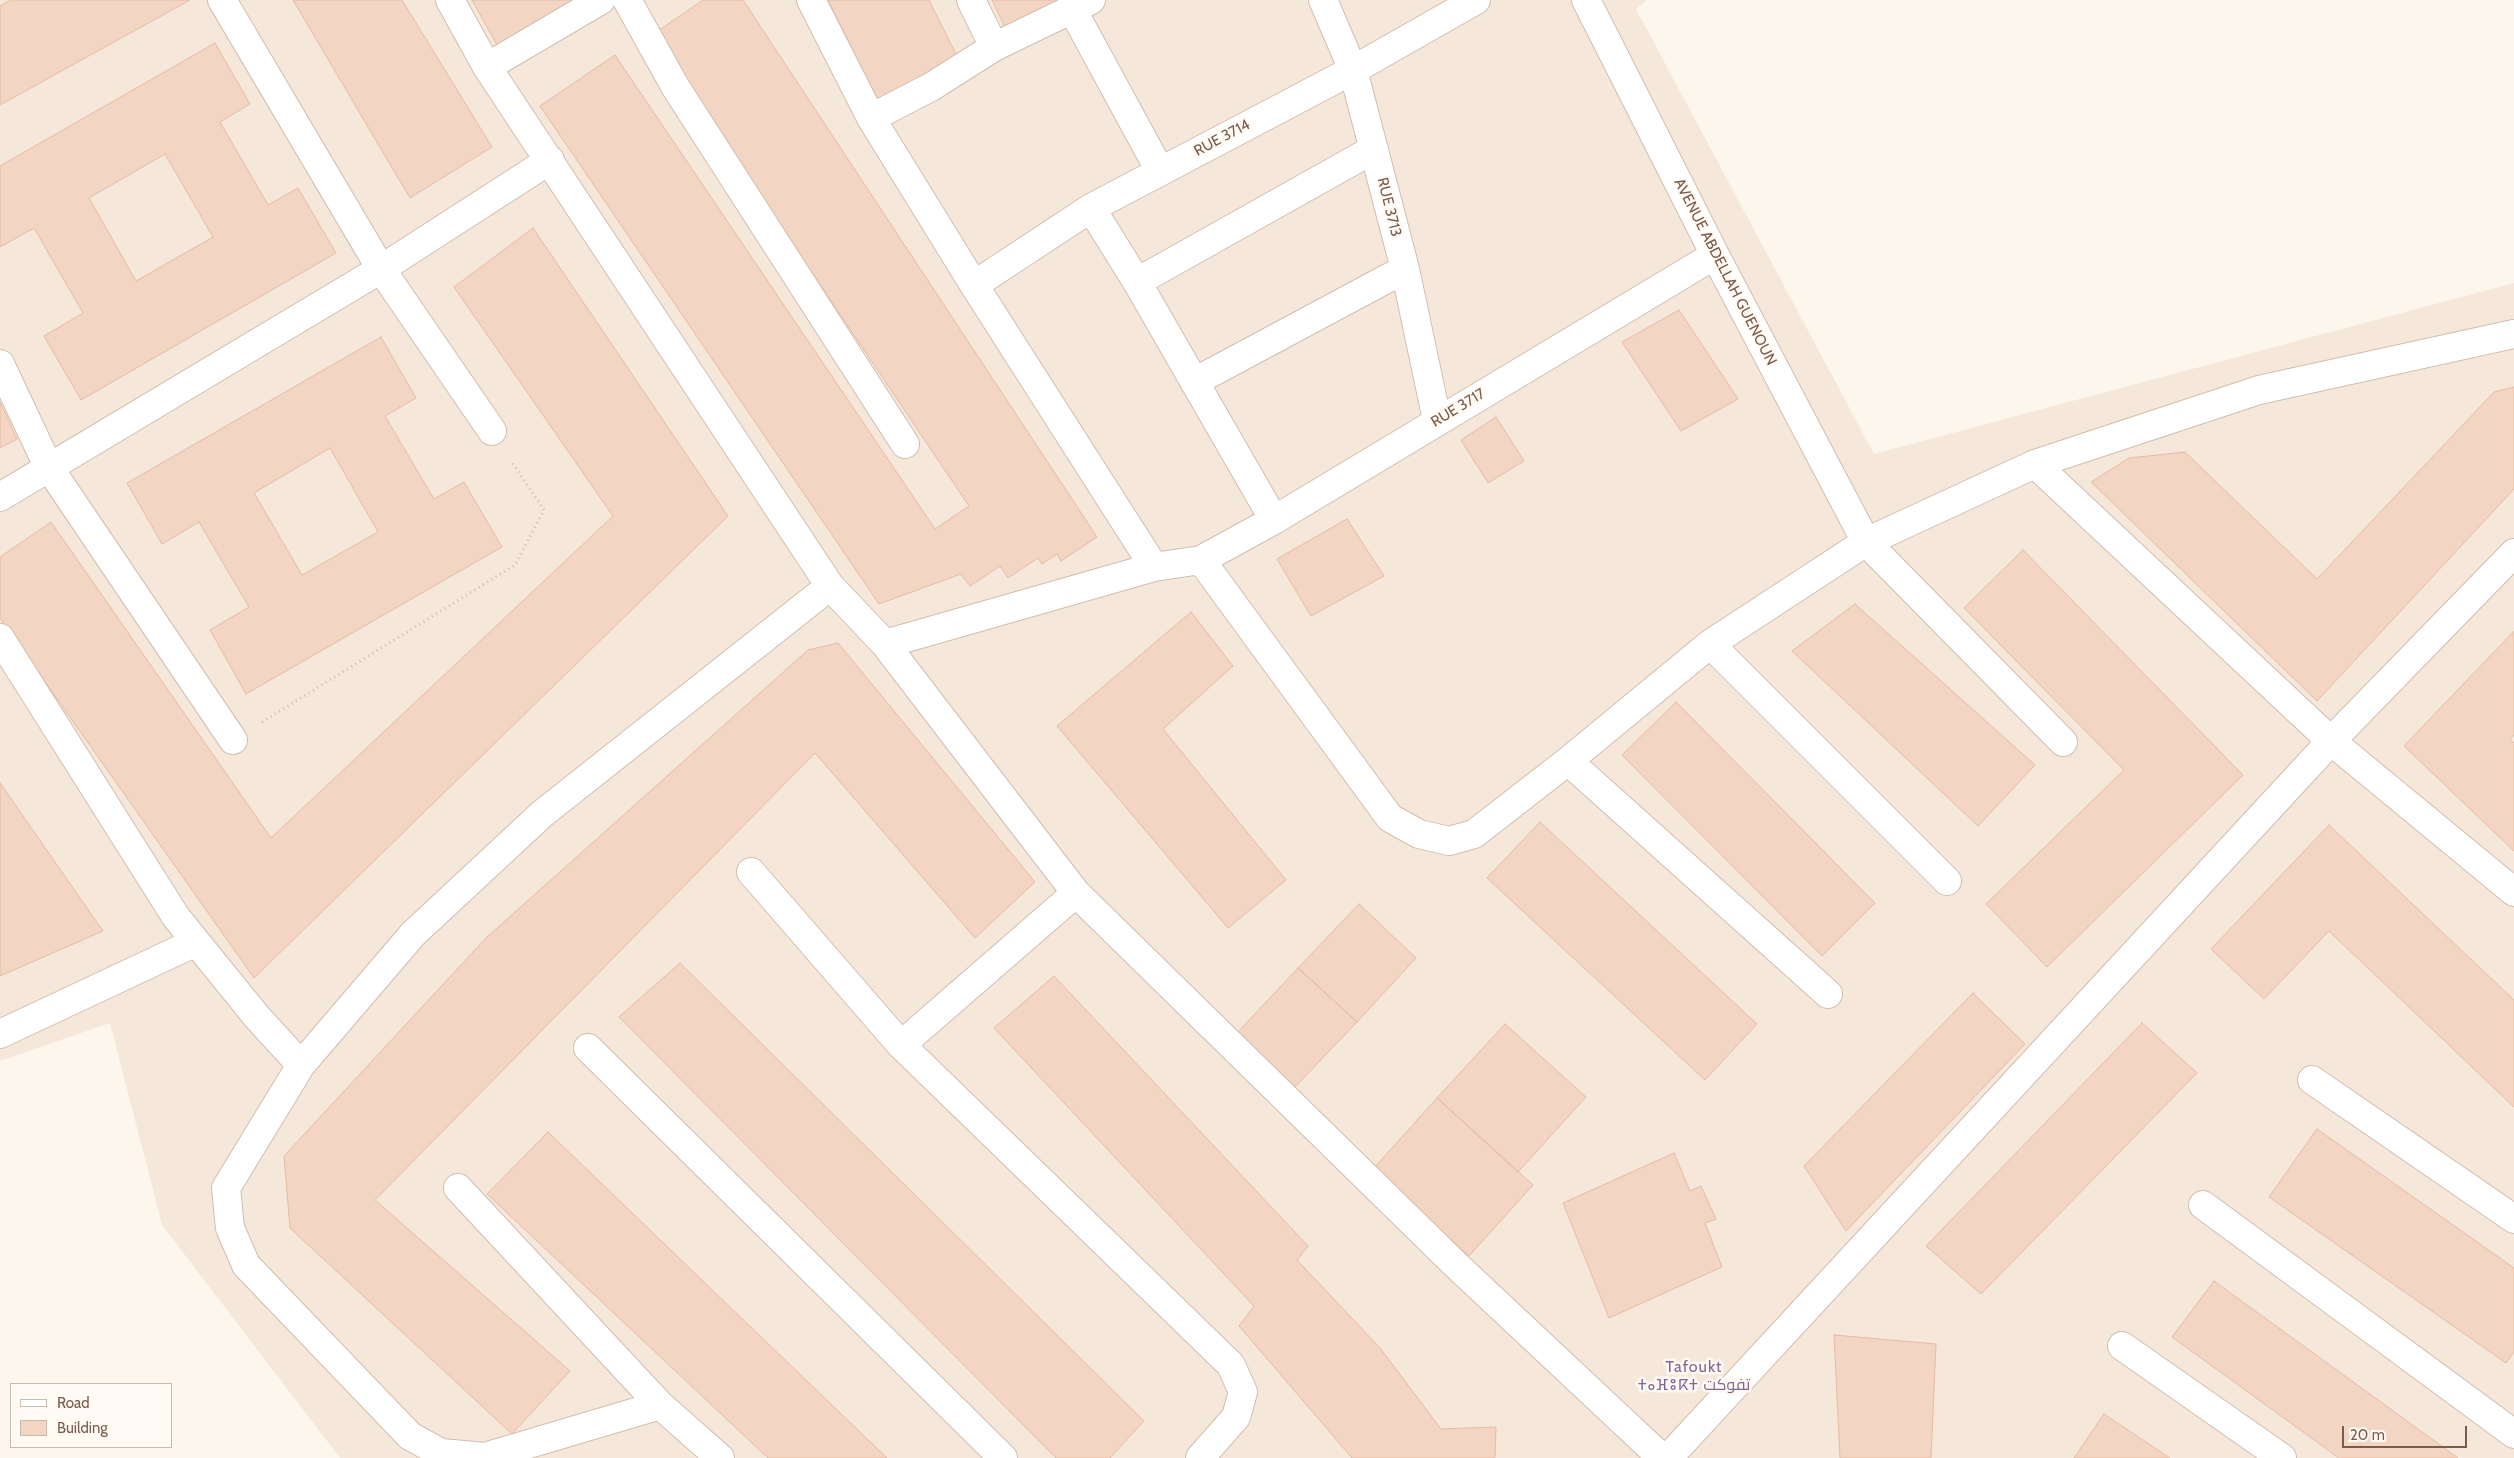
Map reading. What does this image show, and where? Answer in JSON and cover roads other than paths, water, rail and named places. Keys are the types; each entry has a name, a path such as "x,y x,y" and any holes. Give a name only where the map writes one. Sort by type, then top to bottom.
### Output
{"street":[{"path":"222,0 381,269 492,431"},
{"path":"450,0 487,67 830,586 886,644 1076,893 1450,1258 1662,1458"},
{"path":"487,67 601,0"},
{"path":"627,0 676,88 905,444"},
{"path":"811,0 871,118 974,285 1154,567"},
{"path":"971,0 994,48"},
{"name":"RUE 3713","path":"1323,0 1353,70 1404,269 1437,420"},
{"name":"RUE 3714","path":"974,285 1091,208 1353,70 1476,0"},
{"name":"AVENUE ABDELLAH GUENOUN","path":"1586,0 1715,255 1866,542 2063,742"},
{"path":"871,118 931,87 994,48 1082,4 1160,170"},
{"path":"1137,282 1374,149"},
{"path":"0,497 48,466 381,269 550,160"},
{"path":"1091,208 1137,282 1274,520"},
{"name":"RUE 3717","path":"1201,560 1274,520 1437,420 1715,255"},
{"path":"1194,382 1404,269"},
{"path":"886,644 1154,567 1201,560 1390,818 1419,834 1450,841 1474,834 1568,761 1710,644 1866,542 2035,464 2259,390 2514,334"},
{"path":"0,364 48,466 233,740"},
{"path":"2035,464 2331,741 2514,892"},
{"path":"1668,1458 2331,741 2514,553"},
{"path":"660,1405 485,1457 441,1453 410,1436 246,1265 230,1228 226,1188 301,1065 413,934 542,814 830,586"},
{"path":"0,638 140,863 196,942 257,1018 301,1065"},
{"path":"1710,644 1947,881"},
{"path":"1568,761 1828,994"},
{"path":"751,872 901,1045 1231,1365 1243,1392 1236,1417 1200,1458"},
{"path":"901,1045 1076,893"},
{"path":"0,1034 196,942"},
{"path":"588,1048 1003,1458"},
{"path":"2312,1080 2514,1219"},
{"path":"458,1188 660,1405 720,1458"},
{"path":"2203,1206 2514,1434"},
{"path":"2122,1346 2282,1458"}],"district":[{"name":"Tafoukt ⵜⴰⴼⵓⴽⵜ تفوكت","path":"1694,1376"}]}
